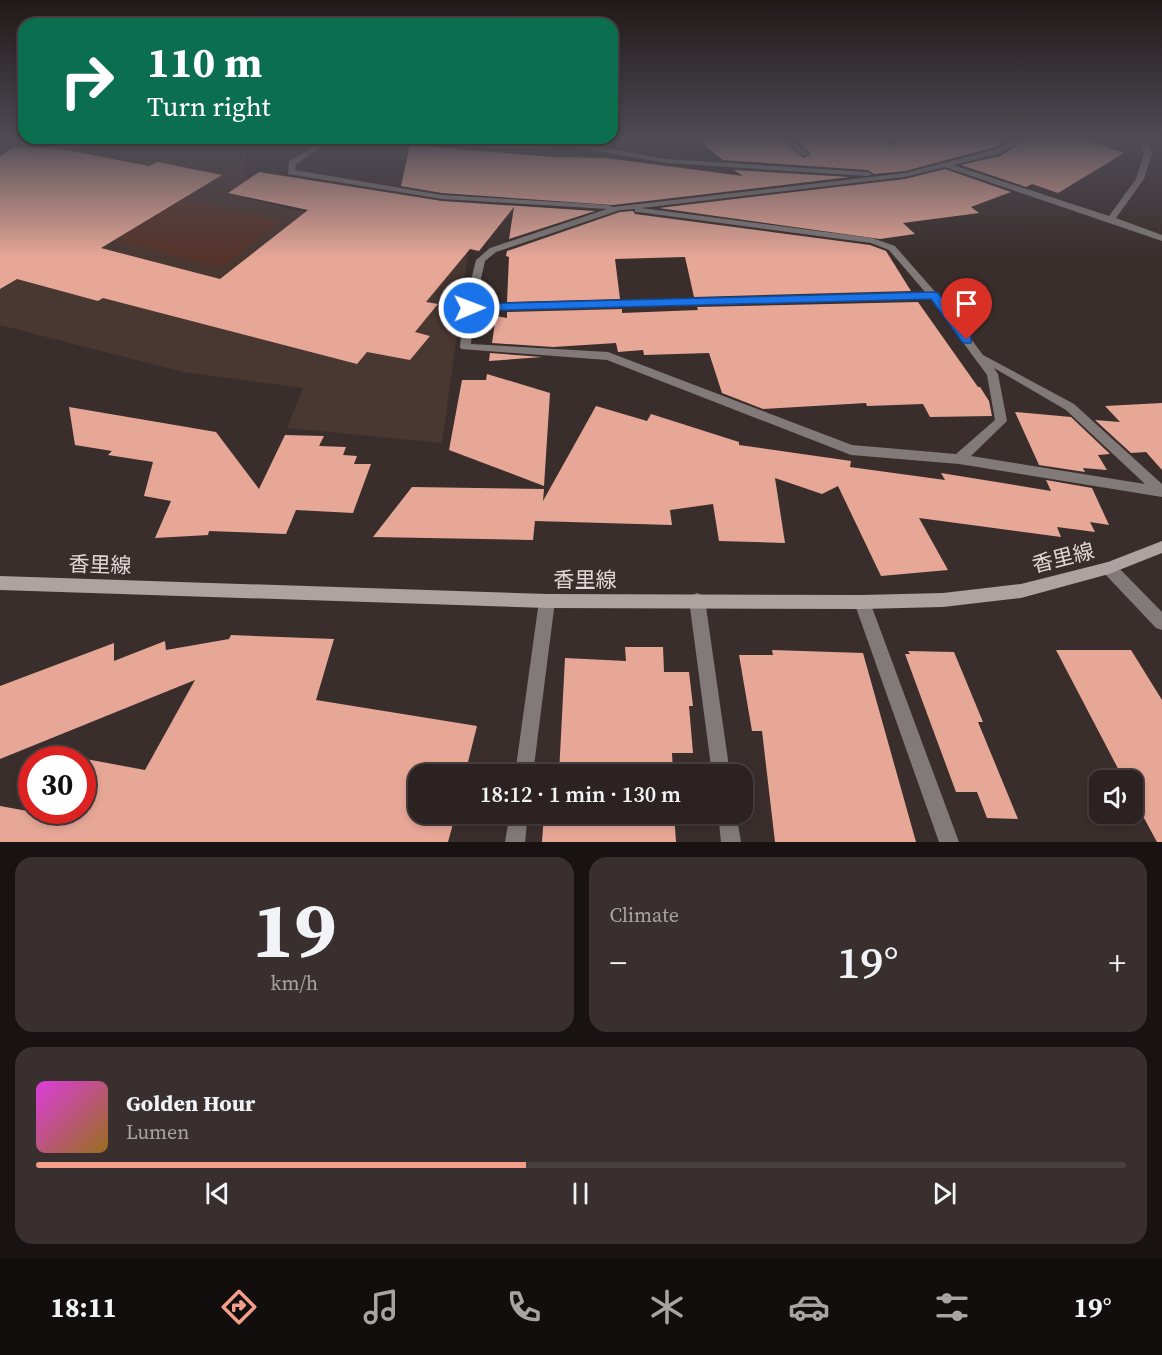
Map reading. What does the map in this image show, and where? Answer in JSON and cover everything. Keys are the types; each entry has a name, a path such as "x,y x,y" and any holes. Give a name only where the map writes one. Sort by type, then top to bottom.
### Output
{"street":[{"path":"341,180 442,197 556,206 619,208 872,241 892,248 934,296 993,374 1001,421 959,459"},
{"path":"859,180 619,208 493,250 481,260 469,308 465,347 608,356 851,450 959,459 1162,492"},
{"path":"992,180 1162,238"},
{"path":"1111,219 1139,180"},
{"path":"469,308 934,296"},
{"path":"978,355 1070,407 1162,492"},
{"name":"香里線","path":"0,583 547,601 943,600 1021,591 1109,568 1162,547"},
{"path":"1109,568 1162,623"},
{"path":"697,600 721,764"},
{"path":"525,764 547,601"},
{"path":"862,602 949,842"},
{"path":"515,842 517,824"},
{"path":"729,824 731,842"}],"shaded area":[{"path":"0,180 245,180 245,198 410,237 468,254 442,443 287,428 303,388 183,372 0,325"},
{"path":"183,199 282,221 221,267 116,241"}],"building":[{"path":"0,180 213,180 101,248 220,279 308,210 228,193 247,180 311,180 442,201 595,211 509,239 514,207 479,251 470,249 426,302 438,304 415,332 430,336 410,360 367,352 357,364 103,298 98,301 17,279 0,289"},
{"path":"402,180 822,180 613,205 442,193 401,186"},
{"path":"894,180 977,180 1011,192 971,207 979,213 903,223 915,234 880,239 659,208"},
{"path":"1006,180 1079,180 1058,193 1032,184 1026,187"},
{"path":"633,211 635,214 870,245 886,251 911,291 694,297 685,257 615,259 620,299 507,302 509,257 506,256 507,251 620,212"},
{"path":"918,302 980,387 989,401 992,416 930,417 923,404 867,406 866,403 763,409 722,393 709,353 644,355 643,350 618,352 616,343 553,347 492,343 496,316 507,318 507,312 622,309 622,313 698,310 697,307"},
{"path":"490,353 542,357 489,361"},
{"path":"487,374 550,393 544,486 449,450 462,380 486,380"},
{"path":"1162,403 1162,470 1146,452 1131,453 1095,420 1120,422 1105,406"},
{"path":"596,406 647,421 651,414 739,442 739,445 851,461 850,467 945,480 941,473 1051,491 1046,480 1092,488 1109,525 1090,522 1095,532 1057,527 1061,537 919,518 948,570 881,576 838,486 822,494 775,478 785,543 719,541 713,504 670,510 672,525 535,521 533,540 373,537 412,487 544,489 543,501"},
{"path":"69,407 216,432 259,489 285,435 324,436 319,446 346,447 343,455 357,456 354,464 371,464 353,513 296,510 286,534 209,531 208,535 155,538 171,501 144,496 153,462 108,455 112,451 75,445"},
{"path":"1015,412 1071,417 1110,454 1098,455 1107,470 1083,468 1085,472 1039,465"},
{"path":"231,635 334,639 316,700 477,726 468,764 408,764 408,824 453,824 448,842 0,842 0,806 18,809 18,824 96,824 96,761 145,770 195,680 32,746 18,746 18,752 0,759 0,686 114,643 114,661 165,641 166,650 229,639"},
{"path":"625,647 663,647 664,672 689,672 693,706 689,706 693,753 672,753 673,764 560,764 565,658 626,661"},
{"path":"772,650 863,653 916,842 775,842 762,731 752,731 739,655 773,655"},
{"path":"1056,650 1131,650 1162,700 1162,842 1157,842 1143,816 1143,770 1119,770"},
{"path":"908,651 954,652 983,722 978,722 1018,819 987,818 977,792 956,792 905,654 910,654"},
{"path":"543,824 675,824 676,842 542,842"}],"route":[{"path":"469,308 934,296 967,340"}]}
